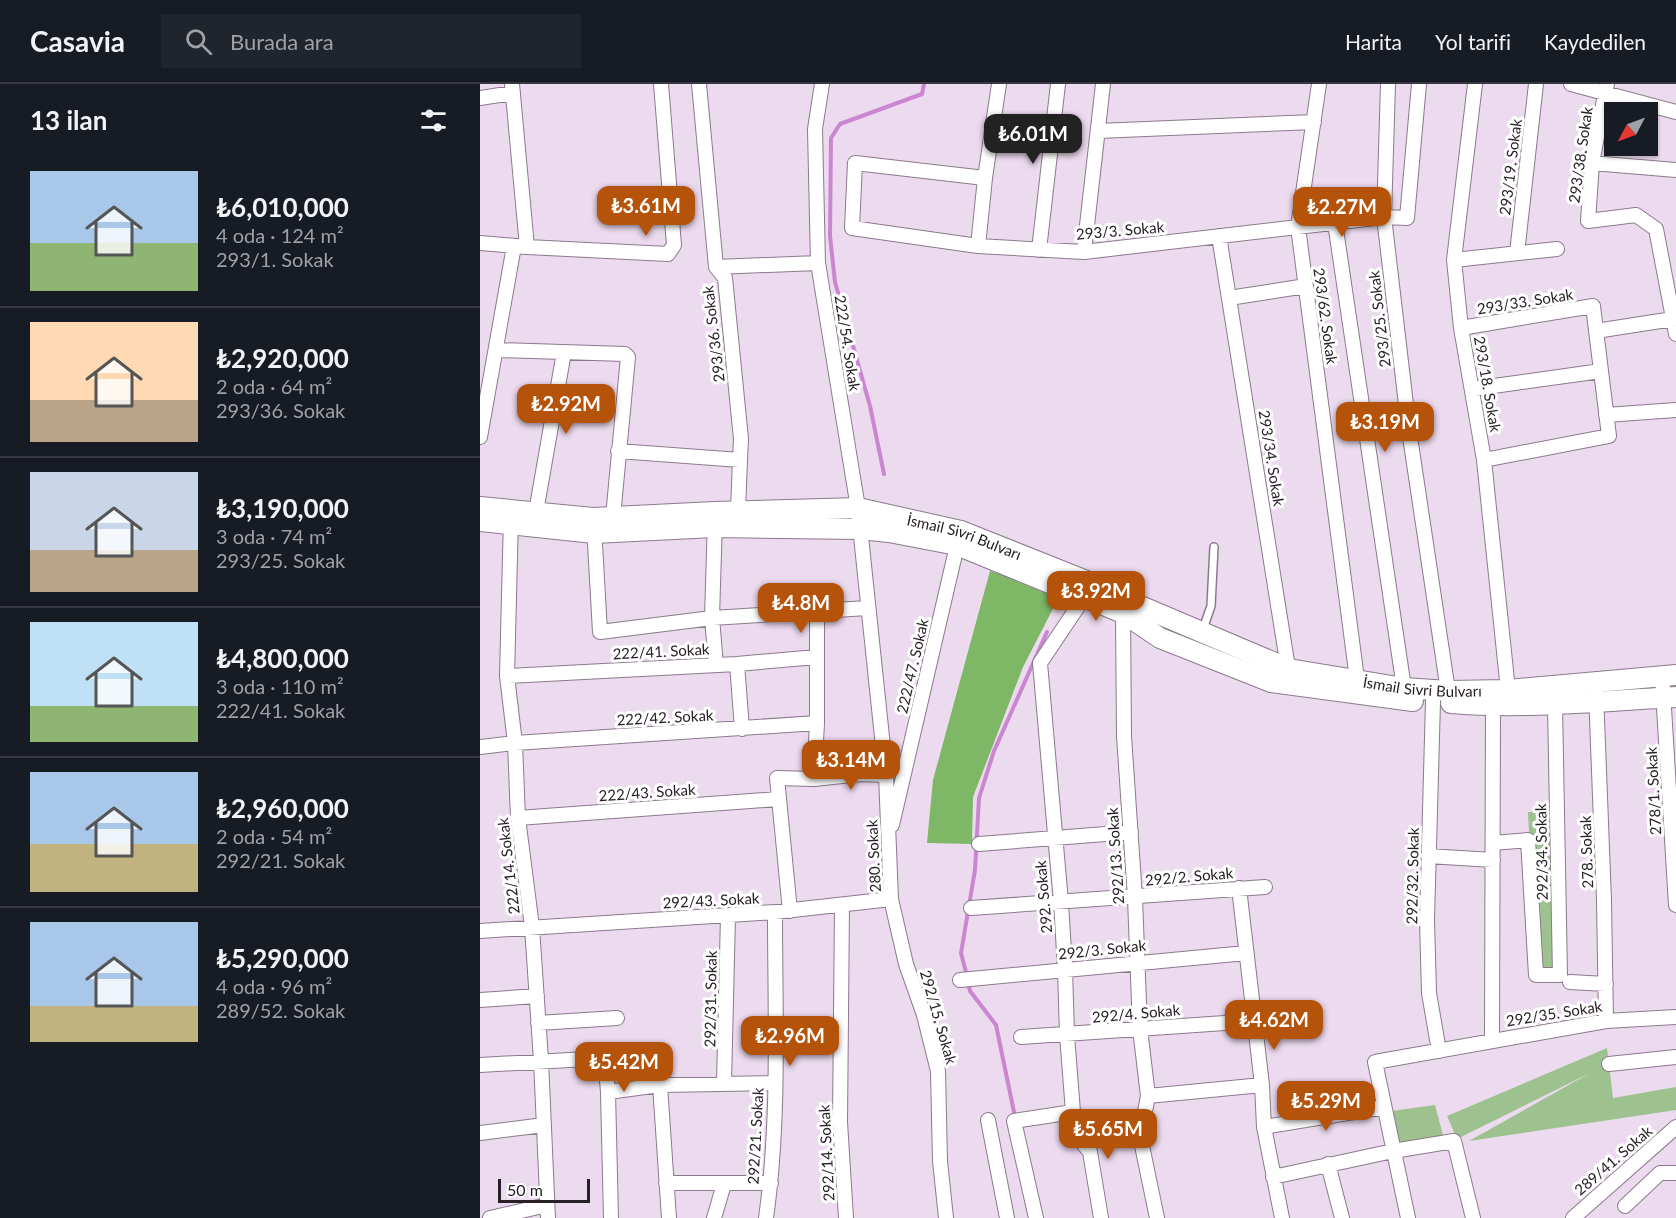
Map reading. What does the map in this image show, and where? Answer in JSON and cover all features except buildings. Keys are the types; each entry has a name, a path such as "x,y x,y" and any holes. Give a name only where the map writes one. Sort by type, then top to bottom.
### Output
{"main road":[{"name":"İsmail Sivri Bulvarı","path":"480,507 511,516 600,523 715,519 959,538"},
{"name":"İsmail Sivri Bulvarı","path":"715,519 738,511 858,508 959,538 1089,590 1126,600 1202,632 1289,677 1358,688 1403,701 1669,675"},
{"name":"İsmail Sivri Bulvarı","path":"480,521 536,512 600,523"},
{"name":"İsmail Sivri Bulvarı","path":"1089,590 1160,638 1271,682 1289,677"},
{"name":"İsmail Sivri Bulvarı","path":"1358,688 1404,688 1493,706 1555,705 1670,697"}],"street":[{"path":"480,243 668,254 674,244 661,84"},
{"name":"293/36. Sokak","path":"699,84 716,267 725,278 741,439 738,511"},
{"name":"222/54. Sokak","path":"822,84 815,129 818,263 860,529"},
{"path":"978,246 985,177 999,84"},
{"path":"1039,250 1058,84"},
{"path":"1084,252 1103,84"},
{"name":"293/62. Sokak","path":"1318,84 1298,227 1358,688"},
{"name":"293/25. Sokak","path":"1388,84 1384,217 1441,696"},
{"name":"293/3. Sokak","path":"985,177 855,163 852,228 978,246 1084,252 1384,217 1407,218 1419,84"},
{"name":"293/18. Sokak","path":"1475,84 1454,260 1461,328 1484,460 1508,690"},
{"name":"293/19. Sokak","path":"1517,254 1536,84"},
{"path":"1571,84 1606,89 1676,112"},
{"path":"480,98 512,88 520,247 480,437"},
{"name":"293/38. Sokak","path":"1606,89 1592,163 1588,221 1636,215 1656,229 1673,319"},
{"path":"1098,131 1314,122"},
{"path":"1592,163 1676,170"},
{"path":"1335,223 1404,688"},
{"name":"293/34. Sokak","path":"1219,236 1289,677"},
{"path":"1454,260 1557,249"},
{"path":"716,267 818,263"},
{"path":"1229,298 1306,286"},
{"name":"293/33. Sokak","path":"1461,328 1593,306 1596,331"},
{"path":"1484,460 1609,436 1596,331 1673,319 1676,334"},
{"path":"497,350 626,354 628,357 618,451 600,523 600,632 712,618 867,608"},
{"path":"536,512 564,352"},
{"path":"1472,389 1601,371"},
{"path":"1606,415 1676,410"},
{"path":"618,451 740,460"},
{"name":"222/14. Sokak","path":"511,516 507,676 515,743 518,818 532,927 548,1212"},
{"path":"715,519 712,618 716,665"},
{"name":"280. Sokak","path":"860,529 886,775 891,899"},
{"name":"222/47. Sokak","path":"888,845 959,538"},
{"name":"292. Sokak","path":"1089,590 1040,663 1061,902 1073,1112 1077,1136 1090,1152 1101,1218"},
{"path":"814,779 817,723 817,611"},
{"name":"292/13. Sokak","path":"1123,613 1124,736 1135,898 1140,1029 1148,1096 1140,1136 1157,1218"},
{"name":"222/41. Sokak","path":"507,676 737,664 817,657"},
{"path":"737,664 741,729"},
{"name":"278/1. Sokak","path":"1669,675 1676,905"},
{"name":"278. Sokak","path":"1594,682 1597,702 1606,1021"},
{"name":"292/32. Sokak","path":"1439,1051 1429,993 1426,920 1428,856 1441,696"},
{"name":"292/34. Sokak","path":"1493,843 1528,840 1536,975 1560,975 1555,705"},
{"path":"1492,1039 1493,706"},
{"name":"222/42. Sokak","path":"480,747 817,723"},
{"path":"790,911 777,778 814,779 861,774 886,775"},
{"name":"222/43. Sokak","path":"518,818 778,799"},
{"path":"979,844 1054,836 1131,832"},
{"path":"1428,856 1493,860"},
{"name":"292/2. Sokak","path":"971,908 1265,887"},
{"path":"1239,888 1262,1085 1264,1127 1282,1218"},
{"name":"292/43. Sokak","path":"480,931 790,911 891,899"},
{"name":"292/15. Sokak","path":"891,899 906,964 924,1015 938,1071 940,1161 946,1218"},
{"name":"292/14. Sokak","path":"842,906 840,1122 846,1218"},
{"name":"292/21. Sokak","path":"766,1218 771,1183 776,912"},
{"name":"292/31. Sokak","path":"724,1084 728,915"},
{"name":"292/3. Sokak","path":"960,980 1246,953"},
{"path":"1570,982 1606,984"},
{"path":"480,1000 537,996"},
{"name":"292/35. Sokak","path":"1384,1107 1376,1062 1492,1039 1606,1021 1676,1017"},
{"path":"538,1023 617,1018"},
{"name":"292/4. Sokak","path":"1021,1037 1254,1021"},
{"path":"1609,1064 1676,1057"},
{"path":"480,1065 605,1058 608,1092 610,1218"},
{"path":"608,1092 660,1085 774,1083"},
{"path":"660,1085 669,1218"},
{"path":"1148,1096 1262,1085"},
{"path":"1264,1127 1384,1107 1408,1218"},
{"path":"1036,1218 1014,1121 1073,1112"},
{"path":"988,1120 1007,1218"},
{"path":"480,1133 544,1125"},
{"name":"289/41. Sokak","path":"1573,1218 1676,1127"},
{"path":"1273,1177 1393,1150 1454,1140 1473,1218"},
{"path":"1329,1164 1342,1218"},
{"path":"1624,1206 1660,1173 1676,1173"},
{"path":"666,1183 771,1183"},
{"name":"292/21. Sokak","path":"714,1218 724,1184"},
{"path":"490,1218 548,1212"},
{"path":"938,1218 946,1218"}],"lane":[{"path":"1196,652 1211,606 1214,548"}],"green space":[{"path":"990,571 1061,593 1023,667 973,797 972,844 927,843 933,780"},
{"path":"1553,811 1560,975 1536,975 1528,812"},
{"path":"1607,1048 1613,1098 1676,1087 1676,1110 1469,1141 1590,1073 1457,1139 1447,1116"},
{"path":"1435,1105 1444,1139 1392,1148 1384,1112"}],"waterway":[{"path":"884,474 870,406 835,282 830,236 831,138 840,124 922,94 924,84"},
{"path":"967,976 961,953 975,870 979,798 994,751 1047,632"},
{"path":"968,983 970,991 996,1025 1015,1117"}]}
